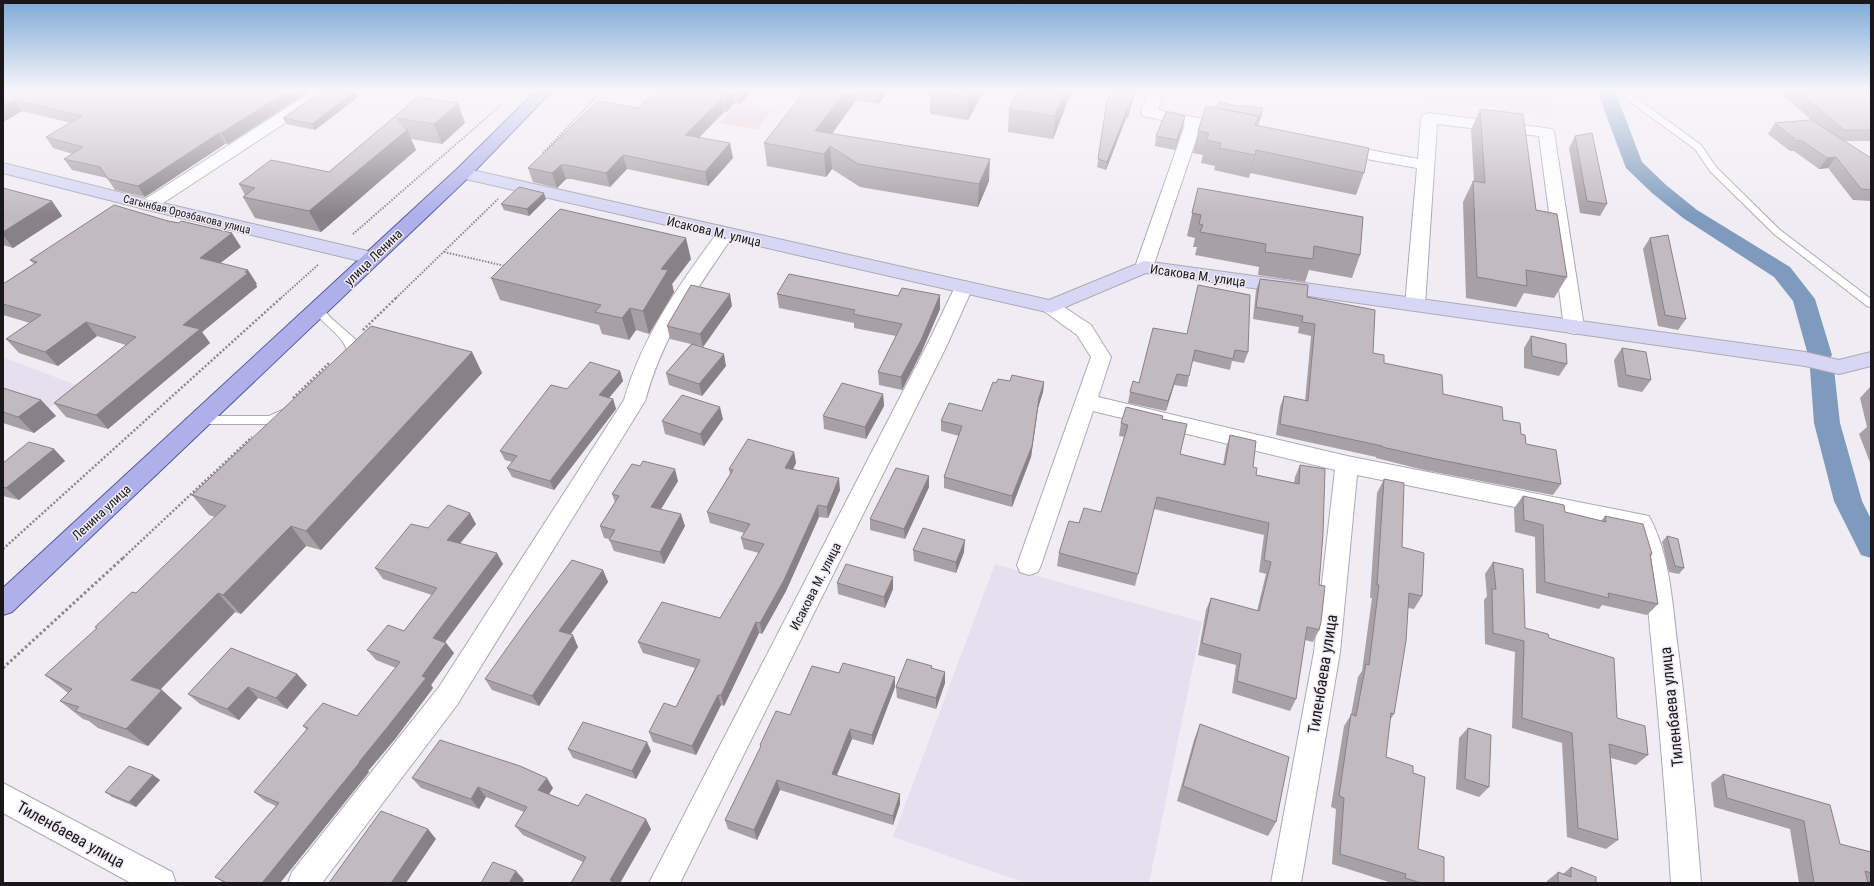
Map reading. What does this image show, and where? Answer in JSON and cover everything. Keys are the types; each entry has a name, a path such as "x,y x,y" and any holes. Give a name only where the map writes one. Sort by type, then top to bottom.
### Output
{"main road":[{"name":"улица Ленина","path":"199,420 318,310 463,173 504,132"},
{"name":"Ленина улица","path":"3,604 199,420"}],"street":[{"path":"148,205 260,132"},
{"path":"1144,267 1190,132"},
{"path":"1415,305 1428,132"},
{"path":"1546,132 1574,327"},
{"path":"1325,146 1426,165"},
{"name":"Сагынбая Орозбакова улица","path":"3,168 148,205 372,258"},
{"name":"Исакова М. улица","path":"463,173 1051,307 1144,267 1805,359 1839,367 1871,359"},
{"path":"303,883 448,696 634,401 644,369 656,340 694,277 726,233"},
{"name":"Исакова М. улица","path":"664,883 937,345 964,287"},
{"path":"1029,565 1101,357 1084,330 1051,307"},
{"path":"1086,402 1347,464"},
{"name":"Тиленбаева улица","path":"1286,883 1328,652 1347,464 1641,523 1647,532 1659,596 1675,730 1686,883"},
{"name":"Тиленбаева улица","path":"3,797 161,883"}],"lane":[{"path":"1677,132 1698,147 1712,169 1777,232 1871,304"},
{"path":"318,310 327,321 351,342 353,352 336,368"},
{"path":"199,420 270,420 287,413 298,403"}],"path":[{"path":"3,549 335,250 470,132"},
{"path":"540,156 563,132"},
{"path":"3,668 208,480 512,185"},
{"path":"444,252 507,266"}],"shaded area":[{"path":"3,357 81,387 46,410 3,393"},
{"path":"995,564 1202,622 1149,883 1026,883 893,837"}],"building":[{"path":"54,132 222,132 138,186 108,179 100,167 64,159 83,147 46,137"},
{"path":"376,132 404,132 309,211 243,197 255,188 239,184 271,160 329,172"},
{"path":"565,132 688,132 685,135 730,143 705,172 623,155 606,173 567,165 561,165 552,173 528,168"},
{"path":"772,132 823,132 990,159 979,184 858,164 830,146 824,154 764,143"},
{"path":"1102,132 1118,132 1107,162 1098,159"},
{"path":"1158,132 1180,132 1177,140 1156,136"},
{"path":"1205,132 1291,132 1369,148 1364,173 1256,150 1255,155 1219,148 1221,143 1206,140 1209,133"},
{"path":"1482,132 1525,132 1536,210 1557,214 1567,277 1526,270 1527,286 1477,277 1473,181 1485,183"},
{"path":"1786,132 1831,132 1871,158 1871,190 1861,189 1836,157 1827,158 1801,140 1797,141"},
{"path":"1592,133 1607,204 1587,201 1575,136"},
{"path":"519,187 544,193 527,209 501,204"},
{"path":"3,188 52,201 3,232"},
{"path":"1198,188 1363,217 1360,255 1314,246 1313,259 1265,252 1266,244 1200,232 1203,225 1199,224 1201,215 1192,213"},
{"path":"114,205 168,221 179,223 181,221 232,233 200,258 248,270 245,272 248,273 183,325 200,329 96,415 54,403 136,337 86,322 45,352 6,339 41,315 3,304 3,284 37,262 30,260"},
{"path":"560,209 686,238 661,269 668,270 643,311 630,308 622,318 595,312 601,305 491,278"},
{"path":"1668,235 1686,319 1665,315 1650,238"},
{"path":"789,274 898,296 902,288 940,295 921,340 901,377 878,372 902,324 853,314 855,310 777,294"},
{"path":"1260,279 1308,285 1307,297 1375,310 1373,353 1384,355 1384,363 1442,375 1443,394 1502,407 1503,420 1520,423 1521,434 1525,435 1526,444 1556,450 1561,484 1431,458 1280,424 1284,396 1308,401 1315,324 1302,322 1303,316 1256,307"},
{"path":"691,285 730,294 700,334 667,326"},
{"path":"1198,285 1250,295 1248,352 1235,350 1233,359 1195,350 1189,376 1177,374 1168,401 1130,392 1133,381 1139,383 1153,328 1187,334"},
{"path":"371,326 472,352 306,531 291,526 223,595 218,593 131,680 162,690 126,729 75,711 79,707 60,701 72,689 45,675 97,628 95,627 132,592 136,593 226,506 192,495"},
{"path":"1531,336 1566,344 1567,364 1532,356"},
{"path":"692,344 724,354 699,384 666,373"},
{"path":"1622,348 1646,352 1651,380 1626,375"},
{"path":"590,362 620,371 599,395 613,399 550,481 507,468 517,456 500,451 551,385 567,389"},
{"path":"1012,375 1044,382 1039,398 1032,446 1012,496 944,477 962,426 941,421 949,403 982,411 993,382 996,383 998,379 1010,381"},
{"path":"842,383 883,394 865,427 823,416"},
{"path":"3,388 41,400 18,417 3,412"},
{"path":"682,395 720,407 700,434 662,421"},
{"path":"1126,407 1163,416 1162,419 1187,424 1180,454 1225,465 1230,435 1256,441 1253,467 1257,468 1256,475 1299,484 1300,465 1325,469 1323,534 1319,585 1325,586 1321,622 1319,630 1307,627 1296,699 1237,681 1241,654 1202,643 1211,598 1259,611 1271,562 1264,560 1269,523 1157,497 1138,574 1059,553 1069,521 1079,523 1084,508 1101,512 1128,425 1121,423"},
{"path":"748,439 794,452 785,468 839,478 827,507 818,505 784,580 760,623 756,622 721,695 718,695 692,746 649,732 664,703 676,707 700,660 638,642 662,602 720,618 764,544 741,538 750,524 707,512 733,470 729,469"},
{"path":"29,442 54,449 6,488 3,487 3,463"},
{"path":"643,461 675,469 651,507 681,514 660,552 609,540 615,530 600,526 619,496 612,494 632,464 640,466"},
{"path":"896,468 929,476 904,529 870,519"},
{"path":"1384,479 1404,483 1402,547 1424,553 1422,596 1409,593 1406,641 1394,714 1391,713 1386,757 1413,766 1413,773 1425,777 1418,849 1444,857 1444,883 1421,883 1405,878 1406,874 1340,854 1344,798 1339,796 1351,714 1356,716 1366,664 1369,665 1379,585 1377,585"},
{"path":"1523,496 1564,505 1565,512 1606,522 1605,516 1643,524 1652,554 1650,554 1658,604 1608,593 1609,598 1545,582 1543,525 1524,520"},
{"path":"448,505 470,513 447,540 497,553 433,638 446,643 422,676 426,678 262,883 227,883 215,877 279,803 254,792 308,728 303,726 323,703 357,716 400,662 367,650 388,625 404,631 437,588 375,568 411,524 428,528"},
{"path":"923,528 965,540 956,562 913,550"},
{"path":"1667,536 1678,539 1684,568 1675,566"},
{"path":"572,560 603,570 559,631 573,635 532,696 485,679 527,620"},
{"path":"1493,562 1523,569 1525,628 1548,634 1549,638 1614,658 1617,718 1645,726 1648,755 1609,744 1618,840 1578,828 1572,733 1522,718 1524,641 1493,633 1492,589 1496,589"},
{"path":"846,564 893,577 884,597 837,583"},
{"path":"231,648 297,674 276,698 248,687 227,709 188,694"},
{"path":"907,659 932,666 931,668 945,672 936,698 896,687"},
{"path":"843,663 895,677 872,735 850,729 832,774 900,794 893,816 777,780 754,830 725,820 761,746 760,745 776,711 790,715 812,666 839,673"},
{"path":"583,722 647,742 632,771 568,749"},
{"path":"1200,724 1289,757 1276,822 1183,786"},
{"path":"1468,728 1491,735 1489,787 1465,779"},
{"path":"440,740 520,766 547,778 538,790 578,806 586,794 646,819 610,880 612,881 611,883 571,883 586,857 515,826 527,807 478,787 471,799 412,778"},
{"path":"129,766 153,775 129,802 105,792"},
{"path":"1723,774 1830,805 1840,844 1871,852 1871,873 1865,871 1868,883 1814,883 1804,821 1727,798"},
{"path":"381,811 428,829 391,883 329,883"},
{"path":"493,862 516,871 509,883 481,883"},
{"path":"1571,867 1596,877 1596,883 1558,883 1558,872 1571,877"}],"waterway":[{"path":"1621,132 1633,164 1659,189 1690,214 1782,272 1804,299 1820,355"},
{"path":"1822,369 1827,423 1848,501 1871,547"}]}
